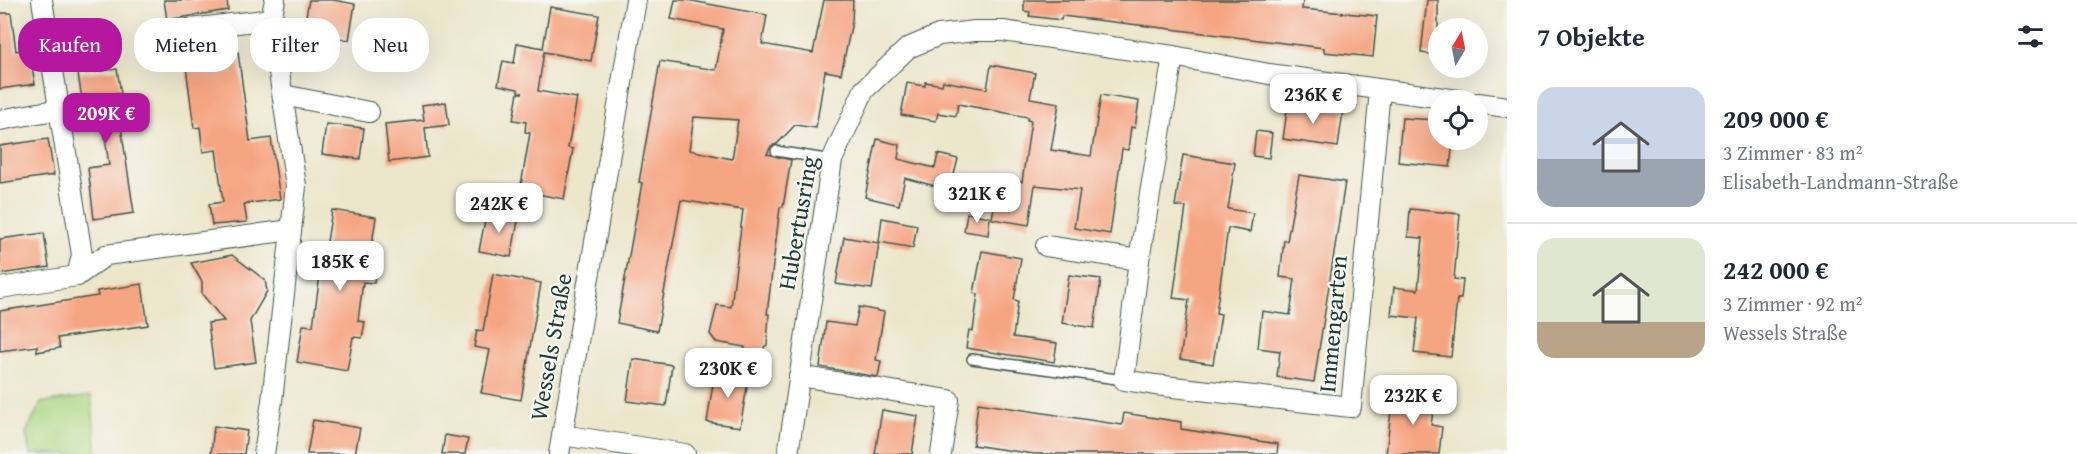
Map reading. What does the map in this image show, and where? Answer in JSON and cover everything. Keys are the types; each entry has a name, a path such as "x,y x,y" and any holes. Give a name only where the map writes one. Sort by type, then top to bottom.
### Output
{"street":[{"path":"42,0 82,255 77,276"},
{"name":"Wessels Straße","path":"560,445 636,0"},
{"path":"234,18 273,10 296,186 264,454"},
{"name":"Hubertusring","path":"788,454 832,160 864,90 908,48 939,35 975,31 1002,32 1428,96"},
{"path":"1124,380 1139,260 1173,56"},
{"name":"Immengarten","path":"1124,380 1351,407 1380,90"},
{"path":"284,95 369,112"},
{"path":"1488,104 1507,107"},
{"path":"0,120 60,109"},
{"path":"0,288 77,276 106,255 291,230"},
{"path":"1046,246 1139,260"},
{"path":"799,376 949,400 941,454"},
{"path":"560,445 685,454"}],"lane":[{"path":"776,151 832,160"},
{"name":"Immengarten","path":"972,359 1124,380"}],"green space":[{"path":"91,396 97,454 30,454 26,433 41,403"}],"building":[{"path":"164,0 227,0 228,10 167,18"},
{"path":"309,0 333,0 355,4 349,40 340,38 340,18 306,18"},
{"path":"675,0 687,0 767,15 762,44 813,53 824,0 853,0 852,22 841,74 825,71 816,128 795,125 777,144 771,146 767,154 791,160 783,207 780,207 767,314 769,314 767,345 764,347 763,355 741,370 745,347 716,342 710,334 717,305 731,307 743,210 681,200 657,331 617,323 642,183 639,182 660,61 716,70 723,29 671,19","holes":["694,117 738,120 732,159 689,150"]},
{"path":"1024,0 1303,0 1302,9 1377,16 1373,57 1324,52 1324,48 1139,25 1062,16 1061,20 1029,16 1030,12 1024,11"},
{"path":"1427,0 1438,0 1438,18 1428,18 1428,54 1421,53"},
{"path":"550,7 599,15 591,61 544,52 538,91 577,98 568,148 573,149 564,199 520,191 530,133 525,132 526,122 513,120 518,93 523,93 518,92 518,89 498,85 503,61 514,63 517,43 543,48"},
{"path":"0,13 11,13 16,51 18,51 18,72 33,72 35,84 0,89"},
{"path":"238,52 250,141 271,138 280,199 244,204 247,222 212,225 209,204 223,202 216,150 203,152 200,127 194,128 187,72 238,72"},
{"path":"991,65 1035,73 1030,98 1059,103 1051,150 1091,156 1101,95 1139,101 1135,128 1131,127 1128,150 1122,149 1110,234 1074,228 1080,190 1035,185 1029,225 992,219 998,178 1022,182 1031,121 1027,120 1028,117 958,104 956,116 938,113 936,121 901,115 907,83 925,86 925,82 942,85 943,81 987,89"},
{"path":"117,72 121,94 116,94 134,213 94,219 88,168 109,165 103,124 81,127 77,99 82,99 78,74"},
{"path":"446,102 449,125 425,128 428,157 389,162 385,124 424,120 422,105"},
{"path":"1288,103 1343,111 1338,147 1283,139"},
{"path":"1402,118 1428,119 1428,150 1452,150 1450,167 1398,162"},
{"path":"326,124 364,128 360,159 322,154"},
{"path":"1256,131 1272,133 1269,158 1253,156"},
{"path":"48,139 54,175 0,183 0,146"},
{"path":"877,139 900,145 898,159 935,168 938,154 958,159 950,190 905,178 899,205 865,197"},
{"path":"1183,155 1235,163 1228,209 1253,213 1250,232 1228,228 1216,313 1221,314 1213,364 1180,359 1189,300 1173,298 1186,207 1175,206"},
{"path":"1299,175 1345,182 1314,382 1277,377 1280,351 1258,348 1262,311 1290,315 1295,279 1280,277 1284,240 1287,241"},
{"path":"1410,209 1460,214 1454,279 1463,280 1461,299 1457,299 1451,357 1414,353 1418,318 1391,315 1394,287 1418,290 1423,238 1408,237"},
{"path":"332,210 376,217 369,265 376,266 374,283 363,282 358,321 365,322 362,338 353,337 347,371 297,362 303,325 313,326"},
{"path":"487,210 519,216 511,257 479,251"},
{"path":"967,213 990,217 988,235 964,231"},
{"path":"882,218 917,225 913,248 879,242"},
{"path":"44,233 49,267 0,274 0,239"},
{"path":"844,237 879,243 872,289 836,284"},
{"path":"982,251 1021,258 1014,300 1018,301 1013,337 1057,343 1054,362 966,348 969,330 973,331 978,294 974,293"},
{"path":"232,255 265,280 267,291 250,321 256,362 214,368 208,323 224,321 202,294 202,282 191,263"},
{"path":"493,274 541,283 521,400 481,393 490,350 474,347 477,330 483,331"},
{"path":"1069,275 1101,279 1094,328 1062,323"},
{"path":"142,284 148,325 58,338 60,348 37,352 37,346 0,351 0,311 98,296 97,291"},
{"path":"859,307 884,312 876,360 881,361 878,377 820,367 826,322 855,326"},
{"path":"633,359 672,365 666,406 627,401"},
{"path":"715,371 749,376 740,427 707,422"},
{"path":"1393,393 1435,398 1431,425 1442,427 1439,454 1386,454"},
{"path":"978,403 1122,425 1124,413 1181,422 1181,429 1278,444 1277,454 1034,454 973,445"},
{"path":"882,410 918,416 912,454 875,454"},
{"path":"313,420 360,428 355,454 307,454"},
{"path":"214,426 247,431 244,454 211,454"},
{"path":"445,435 468,439 465,454 442,454"}]}
